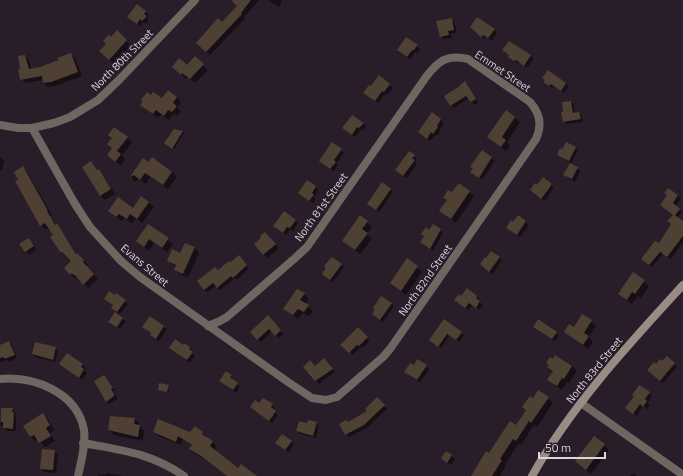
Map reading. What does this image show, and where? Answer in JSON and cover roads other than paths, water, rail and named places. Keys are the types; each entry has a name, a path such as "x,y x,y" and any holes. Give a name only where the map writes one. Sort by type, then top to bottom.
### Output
{"street":[{"name":"North 80th Street","path":"32,128 54,123 70,117 98,100 124,75 195,0"},
{"name":"Emmet Street","path":"426,77 438,62 451,57 460,57 475,64 530,102 534,107 538,114 540,128 534,143"},
{"name":"North 81st Street","path":"208,326 226,317 307,247 426,77"},
{"path":"0,125 18,128 32,128"},
{"name":"Evans Street","path":"32,128 75,204 90,227 121,261 140,277 208,326 312,398"},
{"name":"North 82nd Street","path":"312,398 326,400 337,397 383,357 534,143"},
{"name":"North 83rd Street","path":"532,476 558,433 581,403 624,350 683,286"},
{"path":"0,379 30,380 48,387 69,402 77,412 84,430 78,476"},
{"path":"581,403 683,475"},
{"path":"83,443 145,456 167,465 184,476"}]}
